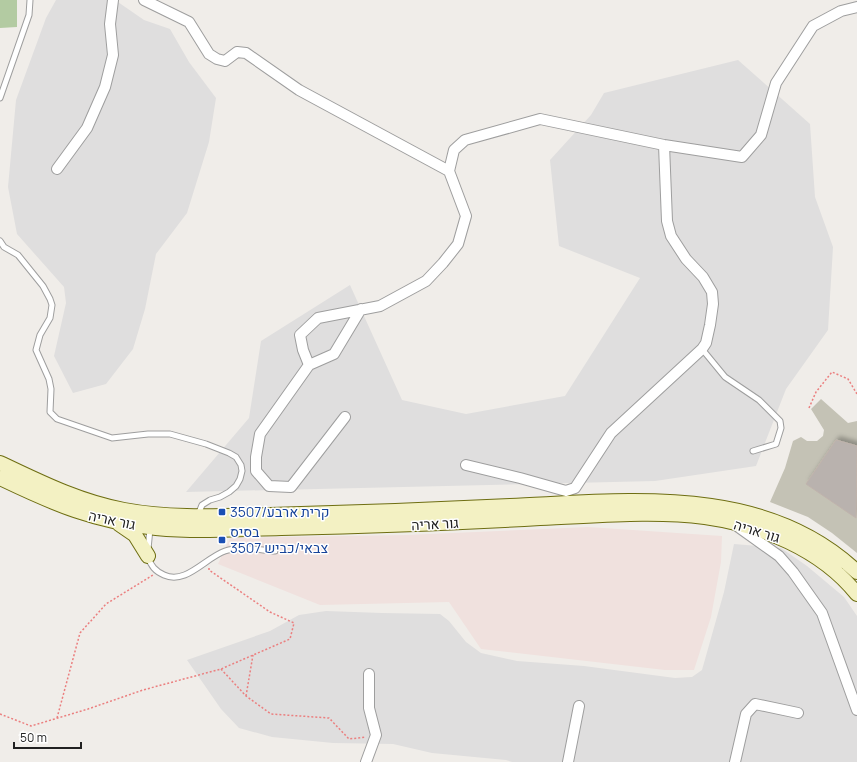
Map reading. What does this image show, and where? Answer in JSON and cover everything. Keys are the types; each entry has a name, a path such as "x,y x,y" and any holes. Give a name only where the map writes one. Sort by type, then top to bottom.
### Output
{"main road":[{"name":"גור אריה","path":"0,463 59,491 124,510 176,529 387,526 601,515 648,514 694,516 732,523 786,540 829,567 857,594"},
{"name":"גור אריה","path":"0,478 54,503 98,518 116,522 198,516 387,513 601,502 648,501 696,503 743,512 791,528 831,550 857,572"},
{"path":"116,522 135,535 148,556"}],"street":[{"path":"57,169 87,128 105,87 113,55 110,24 113,0"},
{"path":"144,0 189,22 209,54 217,59 225,62 237,52 246,53 299,90 449,171"},
{"path":"309,365 303,350 300,335 318,318 380,306 426,281 458,244 466,216 449,171 454,150 465,140 540,119 664,145 742,157 761,135 776,84 813,26 841,11 857,7"},
{"path":"466,465 520,478 566,492 575,488 611,433 702,349 706,343 713,304 712,292 703,277 686,259 671,236 667,221 664,145"},
{"path":"345,417 291,487 269,486 256,471 256,457 260,434 309,365 334,354 361,309"},
{"path":"732,523 779,556 793,572 822,613 857,710"},
{"path":"366,762 376,735 369,708 369,674"},
{"path":"734,762 746,714 755,704 798,714"},
{"path":"568,762 580,706"}],"lane":[{"path":"0,98 29,15 30,0"},
{"path":"0,241 4,247 18,255 43,286 50,299 52,306 50,318 40,335 36,350 49,379 50,412 57,419 112,438 148,434 170,434 185,437 229,453 236,458 241,465 241,475 236,486 220,498 210,500 202,505 198,516"},
{"path":"702,349 725,377 759,400 780,421 782,428 776,444 753,451"},
{"path":"150,520 148,556 151,565 157,572 165,576 175,578 183,576 216,555 226,551 241,549 274,551"}],"path":[{"path":"809,408 816,392 832,372 848,379 857,394"},
{"path":"0,714 31,726 144,690 221,669 290,639 294,623 270,612 209,570 207,561"},
{"path":"57,718 80,633 106,604 148,580 157,572"},
{"path":"246,696 253,655"},
{"path":"221,669 246,696 271,714 329,718 349,740 376,735"}],"shaded area":[{"path":"56,0 115,0 144,20 170,29 189,62 216,98 209,142 187,213 156,254 145,309 133,349 106,384 73,393 54,356 66,303 64,287 17,234 8,187 16,100 46,18"},
{"path":"738,60 810,124 815,197 833,247 828,330 786,389 756,466 655,481 186,492 249,418 261,341 350,285 402,400 466,414 565,396 640,278 559,246 550,160 591,115 604,93"},
{"path":"821,399 848,423 857,421 857,553 832,533 808,517 770,502 785,468 793,441 801,437 807,441 817,441 823,436 824,430 811,409"},
{"path":"588,527 722,536 721,562 711,617 694,670 665,670 481,649 449,602 320,605 218,564 230,538 406,535"},
{"path":"734,544 781,548 807,566 844,597 857,616 857,762 512,762 506,760 432,753 393,744 333,743 272,737 239,728 221,709 187,660 270,631 299,615 326,611 440,614 449,621 466,642 481,653 517,661 584,666 675,678 692,677 702,670 724,592"}],"green space":[{"path":"0,0 17,0 17,27 0,28"}],"building":[{"path":"836,440 857,446 856,518 806,484"}],"place":[{"name":"קרית ארבע/3507","path":"222,512"},
{"name":"בסיס צבאי/כביש 3507","path":"222,540"}]}
